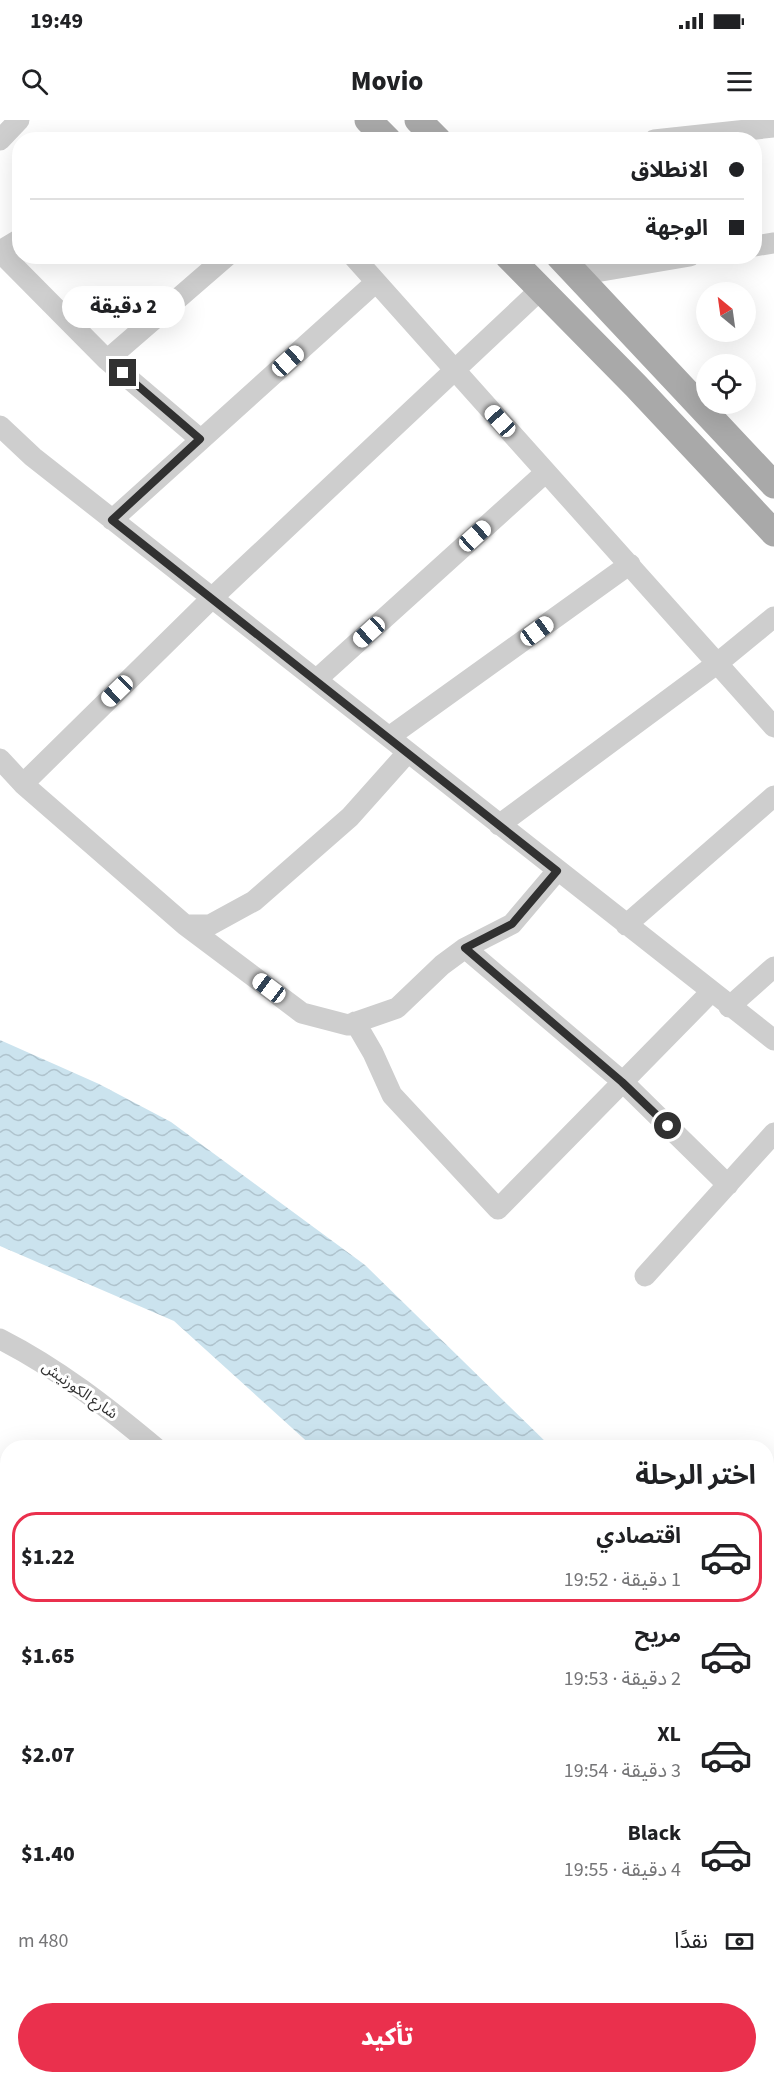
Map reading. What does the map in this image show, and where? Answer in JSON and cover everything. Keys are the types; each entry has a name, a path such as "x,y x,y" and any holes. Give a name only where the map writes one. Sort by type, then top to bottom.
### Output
{"main road":[{"path":"368,120 380,132"},
{"path":"404,132 417,120 430,132"},
{"path":"516,264 774,532"},
{"path":"568,266 774,485"}],"street":[{"path":"0,140 19,120"},
{"path":"728,132 774,127"},
{"path":"0,251 12,263"},
{"path":"13,264 107,360 200,439"},
{"path":"107,360 218,264"},
{"path":"360,264 774,726"},
{"path":"568,266 592,264"},
{"path":"112,520 376,282"},
{"path":"23,784 212,598 541,289"},
{"path":"0,426 33,457 112,520 774,1040"},
{"path":"316,680 546,472"},
{"path":"389,737 630,564"},
{"path":"499,825 719,662 774,617"},
{"path":"185,925 210,925 254,901 350,817 408,752"},
{"path":"0,759 23,784 185,925 302,1013 348,1024 398,1008 442,964 465,948 512,924 557,871"},
{"path":"626,925 774,796"},
{"path":"465,948 622,1082 728,1185"},
{"path":"729,1006 774,967"},
{"path":"355,1022 374,1053 393,1095 498,1209 711,992"},
{"path":"645,1276 774,1133"},
{"name":"شارع الكورنيش","path":"0,1339 46,1364 85,1391 146,1440"}],"water":[{"path":"0,1040 99,1084 171,1122 365,1265 544,1440 305,1440 174,1321 0,1246"}],"route":[{"path":"123,373 200,439 112,520 557,871 512,924 465,948 622,1082 668,1126"}]}
